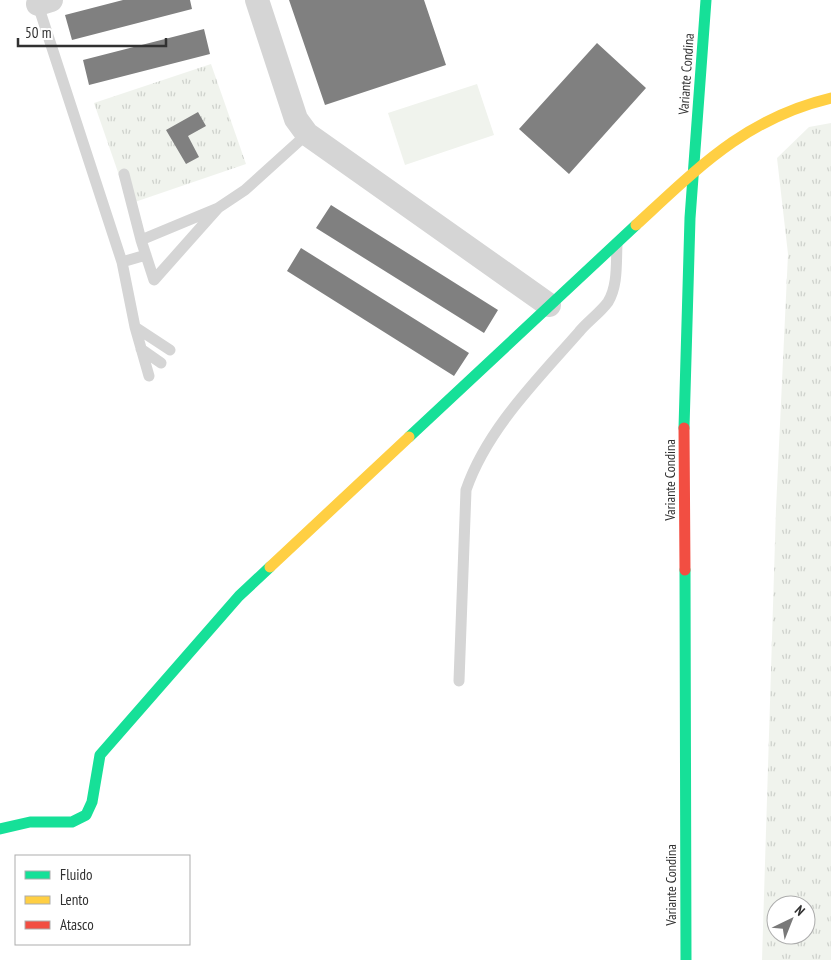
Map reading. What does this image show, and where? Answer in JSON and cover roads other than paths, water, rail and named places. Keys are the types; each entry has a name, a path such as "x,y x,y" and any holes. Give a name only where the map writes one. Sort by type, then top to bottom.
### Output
{"main road":[{"name":"Variante Condina","path":"686,960 684,436 690,218 695,171 706,0"},
{"path":"0,829 30,822 74,822 83,818 90,810 93,800 94,771 100,755 239,596 617,241 695,171 756,126 773,116 810,102 831,98"}],"street":[{"path":"257,0 296,119 307,134 549,305"}],"lane":[{"path":"42,1 122,262 135,326 149,376"},
{"path":"141,240 218,208 245,190 307,134"},
{"path":"124,174 141,240 154,280 218,208"},
{"path":"459,682 466,490 474,466 489,441 525,394 608,301 616,274 617,241"},
{"path":"122,262 146,255"},
{"path":"135,326 170,350"},
{"path":"141,349 161,363"}]}
